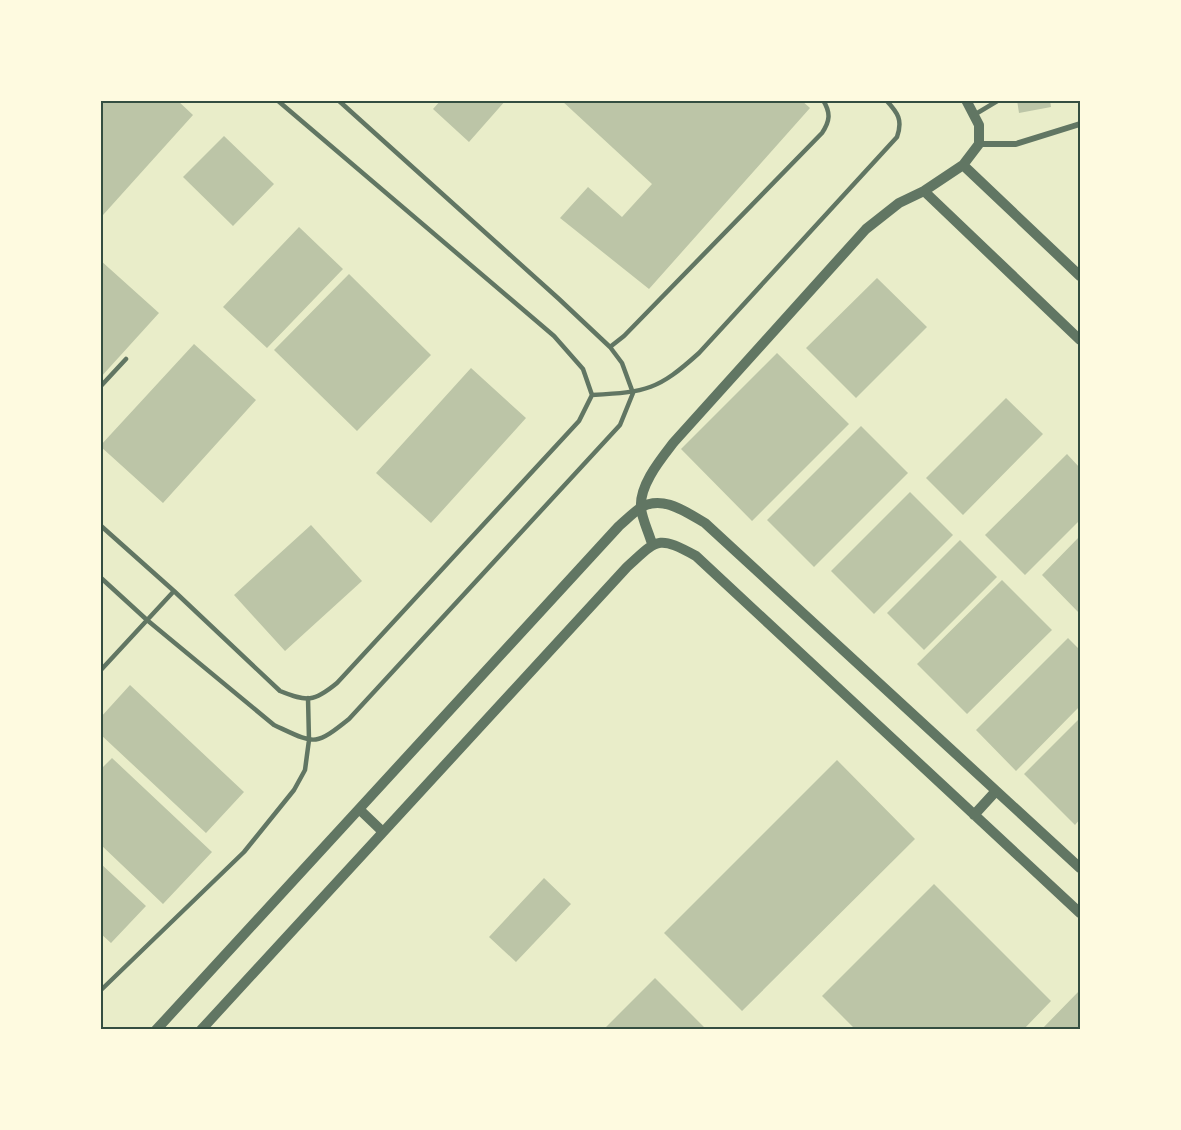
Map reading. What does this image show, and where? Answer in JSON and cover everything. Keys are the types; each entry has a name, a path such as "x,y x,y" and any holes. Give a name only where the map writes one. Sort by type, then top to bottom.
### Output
{"street":[{"path":"652,544 641,507 647,482 656,466 674,442 866,229 899,203 924,191 963,165 979,144 979,125 966,100"},
{"path":"979,144 1016,144 1080,124"},
{"path":"963,165 1080,276"},
{"path":"924,191 1080,340"},
{"path":"156,1029 619,526 641,507 654,502 676,506 705,523 1080,868"},
{"path":"201,1029 627,567 652,544 671,543 696,556 1080,914"},
{"path":"974,814 996,790"},
{"path":"359,809 383,832"}],"lane":[{"path":"100,525 280,691 300,699 321,696 336,683 579,421 592,394 583,369 554,336 278,100"},
{"path":"100,577 147,620 274,725 309,740 318,741 349,719 620,425 633,393 622,363 610,347 338,100"},
{"path":"610,347 624,336 822,133 829,123 829,110 824,100"},
{"path":"592,394 633,393 658,385 699,352 897,137 901,126 898,116 886,100"},
{"path":"974,115 999,100"},
{"path":"100,387 126,359"},
{"path":"100,671 174,591"},
{"path":"100,991 244,852 294,790 305,770 309,740 308,698"}],"building":[{"path":"100,100 177,100 193,115 103,215 100,213"},
{"path":"441,100 506,100 469,142 433,109"},
{"path":"561,100 801,100 810,108 649,289 560,218 588,187 622,217 652,184"},
{"path":"1017,100 1050,100 1051,107 1019,113"},
{"path":"224,136 274,184 233,226 183,177"},
{"path":"299,227 343,269 267,348 223,307"},
{"path":"100,260 159,313 100,378"},
{"path":"349,274 431,355 357,431 274,350"},
{"path":"877,278 927,327 856,398 806,348"},
{"path":"194,344 256,400 163,503 100,446"},
{"path":"777,353 849,424 752,521 681,449"},
{"path":"471,368 526,418 431,523 376,473"},
{"path":"1006,398 1043,434 963,515 926,478"},
{"path":"861,426 908,473 814,567 767,520"},
{"path":"1067,454 1080,468 1080,520 1025,575 985,535"},
{"path":"910,492 953,535 874,614 831,571"},
{"path":"311,525 362,581 285,651 234,595"},
{"path":"1080,536 1080,614 1042,575"},
{"path":"960,540 997,577 924,650 887,613"},
{"path":"1002,580 1052,630 967,714 917,664"},
{"path":"1068,638 1080,650 1080,706 1016,771 976,730"},
{"path":"130,685 244,792 206,833 100,734 100,718"},
{"path":"1080,718 1080,819 1075,825 1024,774"},
{"path":"112,758 212,852 163,904 100,844 100,770"},
{"path":"837,760 915,839 742,1011 664,933"},
{"path":"100,863 146,906 111,943 100,933"},
{"path":"544,878 571,904 516,962 489,937"},
{"path":"934,884 1051,1001 1023,1030 856,1030 822,996"},
{"path":"655,978 707,1030 603,1030"},
{"path":"1080,990 1080,1030 1041,1030"}]}
